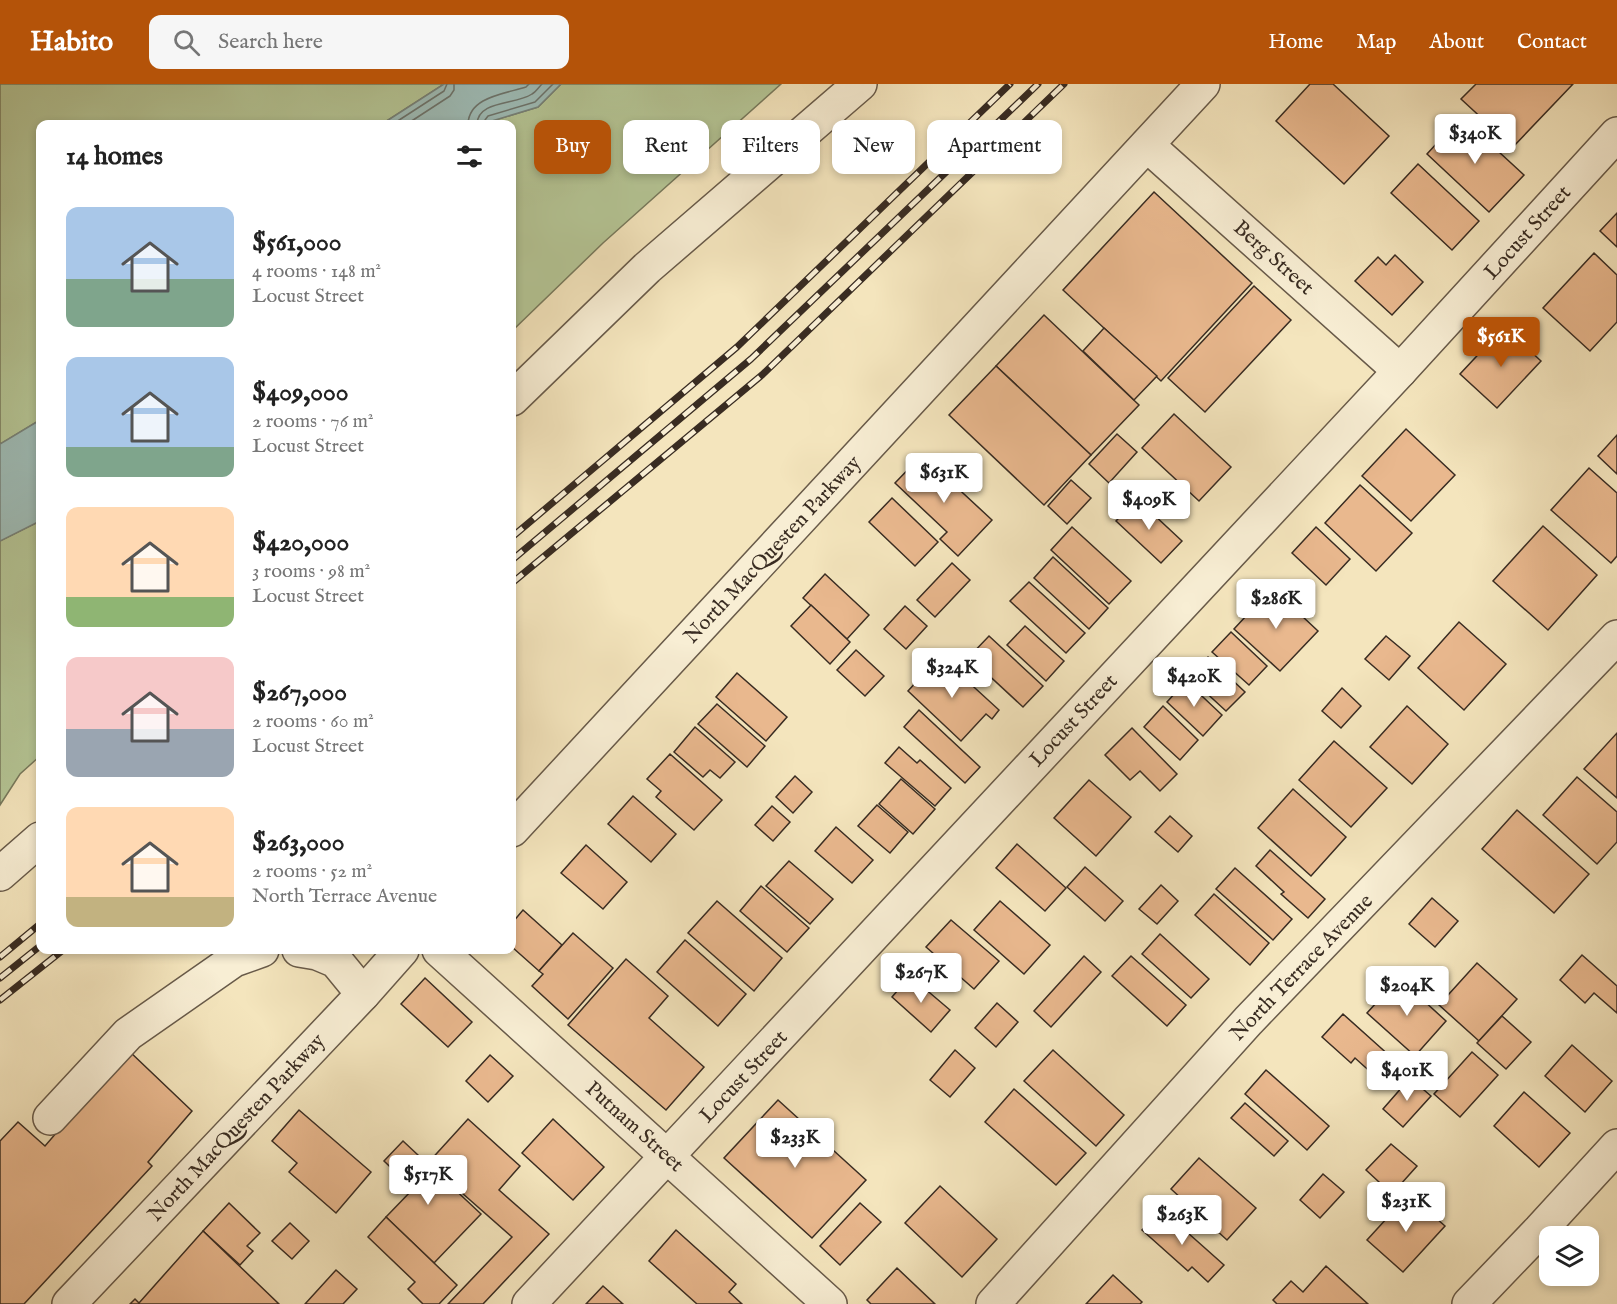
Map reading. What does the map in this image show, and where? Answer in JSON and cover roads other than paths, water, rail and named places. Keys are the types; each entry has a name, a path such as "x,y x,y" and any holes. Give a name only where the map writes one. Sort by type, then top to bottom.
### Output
{"street":[{"path":"516,395 647,268 860,84"},
{"name":"North MacQuesten Parkway","path":"516,826 1203,84"},
{"name":"Locust Street","path":"529,1304 1401,370 1617,134"},
{"name":"Berg Street","path":"1147,145 1401,370"},
{"name":"North Terrace Avenue","path":"993,1304 1248,1021 1617,638"},
{"path":"0,874 36,842"},
{"path":"50,1118 128,1034 234,960 251,954"},
{"path":"319,954 336,961 363,994"},
{"name":"North MacQuesten Parkway","path":"69,1304 398,954"},
{"name":"Putnam Street","path":"443,954 830,1304"},
{"path":"1469,1304 1617,1146"}],"water":[{"path":"444,84 561,84 538,107 495,120 388,120"},
{"path":"36,422 36,523 0,541 0,444"}],"railway":[{"path":"516,534 737,347 1010,84"},
{"path":"516,557 751,359 1038,84"},
{"path":"516,580 762,375 1064,84"},
{"path":"0,957 36,927"},
{"path":"0,978 36,949"},
{"path":"0,1000 58,954"}]}
